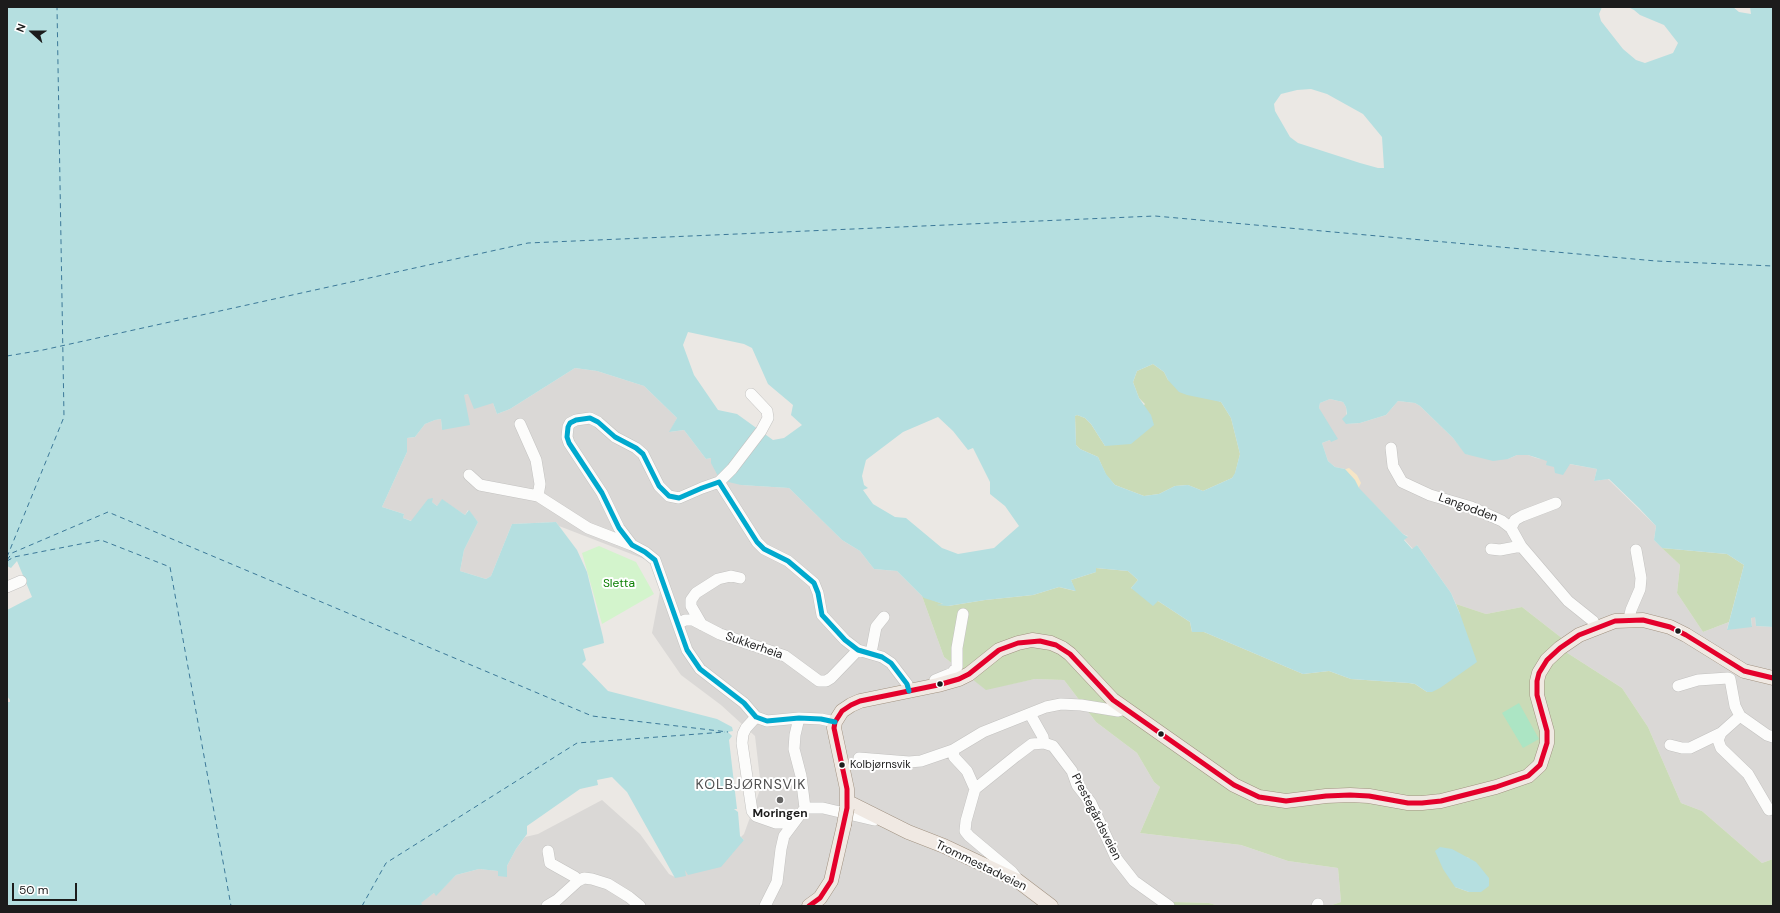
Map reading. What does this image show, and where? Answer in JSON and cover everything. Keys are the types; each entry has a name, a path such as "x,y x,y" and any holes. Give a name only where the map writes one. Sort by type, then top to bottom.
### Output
{"main road":[{"path":"809,906 820,898 831,881 848,805 835,736 835,722 842,711 860,701 908,689 959,679 969,674 999,650 1018,643 1040,641 1056,645 1070,654 1113,700 1234,785 1259,797 1286,801 1326,796 1350,795 1369,796 1408,803 1441,801 1528,776 1537,769 1546,750 1548,737 1537,695 1537,681 1539,673 1548,660 1560,648 1579,636 1616,621 1642,620 1670,627 1686,635 1744,671 1754,675 1773,678"},
{"name":"Trommestadveien","path":"848,805 908,832 944,846 1018,881 1051,906"}],"street":[{"path":"632,545 619,528 602,493 569,443 567,437 570,423 576,420 590,418 598,422 615,437 636,448 643,454 659,486 668,496 680,498 719,482 732,469 761,430 768,418 767,410 751,394"},
{"path":"520,424 536,460 540,484 538,496"},
{"name":"Langodden","path":"1391,448 1393,466 1402,482 1430,495 1471,507 1502,521 1511,528 1521,546 1568,601 1593,621 1596,628"},
{"path":"469,475 480,485 538,496 575,521 632,545 645,552 655,560 687,650 700,669 744,703 756,718 767,720 821,718 835,722"},
{"path":"719,482 753,532 757,542 764,549 788,561 814,583 818,593 822,615 845,640 858,650 882,657 890,663 907,684 908,689 952,674 957,667 957,648 963,614"},
{"path":"1511,528 1515,520 1522,516 1556,503"},
{"path":"1491,549 1500,550 1521,546"},
{"path":"1629,620 1630,610 1640,589 1641,578 1636,550"},
{"path":"704,627 691,606 691,600 696,593 718,579 730,576 740,578"},
{"path":"7,587 21,581"},
{"path":"871,653 876,627 884,618"},
{"name":"Sukkerheia","path":"678,624 685,620 692,620 720,634 786,656 819,681 826,681 831,678 858,650"},
{"path":"1678,686 1698,680 1730,679 1735,706 1740,716 1767,735 1773,737"},
{"path":"859,758 909,762 921,761 953,750 983,732 1046,707 1061,704 1081,705 1118,711 1126,709"},
{"name":"Prestegårdsveien","path":"1030,714 1043,737 1044,742 1053,746 1072,771 1077,785 1091,803 1116,858 1134,882 1169,906"},
{"path":"1670,745 1690,748 1720,733 1740,716"},
{"path":"756,718 746,728 743,734 742,743 752,811 756,816 776,823 792,823"},
{"path":"765,906 777,882 780,849 784,836 792,823 805,808 801,776 794,749 795,735 799,718"},
{"path":"1720,733 1718,740 1721,748 1748,774 1769,810"},
{"path":"1018,881 1012,872 969,836 965,830 966,820 976,790 1032,744 1044,742"},
{"path":"953,750 954,757 967,771 976,790"},
{"name":"Trommestadveien","path":"805,808 824,808 853,814 908,832"},
{"path":"548,851 550,864 576,877 578,881"},
{"path":"547,906 557,900 578,881 584,878 608,884 640,906"}],"shaded area":[{"path":"575,368 597,371 644,386 677,418 670,432 684,430 706,459 711,458 741,485 789,488 842,540 860,551 874,569 897,571 922,596 944,657 986,689 1035,679 1064,680 1096,722 1137,753 1154,782 1160,787 1140,833 1241,845 1288,861 1338,868 1341,902 1329,906 1219,906 1209,903 1175,902 1174,906 423,906 420,903 434,893 436,895 456,875 479,869 499,871 507,866 516,849 525,837 538,834 602,800 640,834 669,874 675,877 685,868 744,840 741,837 744,834 761,787 755,736 721,705 681,675 652,633 661,586 652,562 559,526 556,522 512,524 491,576 486,579 460,571 464,550 478,522 468,510 465,515 442,500 437,506 432,502 412,521 403,518 404,514 382,507 407,452 407,438 415,437 425,424 435,420 441,419 442,430 464,395 468,394 493,403 497,414 510,409"},
{"path":"1330,399 1343,402 1346,407 1347,424 1360,423 1386,415 1398,401 1415,403 1453,438 1466,454 1508,459 1517,455 1528,455 1536,458 1597,469 1594,481 1608,479 1656,526 1654,540 1680,565 1677,593 1703,632 1729,622 1727,629 1752,626 1751,617 1755,617 1756,626 1773,627 1773,859 1762,863 1702,811 1681,803 1648,727 1622,688 1558,647 1563,639 1522,607 1486,614 1456,604 1451,593 1417,545 1413,549 1404,539 1408,536 1403,534 1358,488 1345,469 1335,467 1328,461 1322,443 1330,440 1319,408 1320,403"}],"green space":[{"path":"1153,364 1164,372 1168,380 1221,402 1231,418 1240,454 1235,474 1232,478 1203,491 1188,485 1175,486 1159,494 1144,496 1115,485 1106,475 1098,457 1080,449 1076,445 1075,416 1077,415 1085,418 1091,424 1105,446 1145,404 1139,398 1133,382 1137,371"},
{"name":"Sletta","path":"599,546 636,562 654,594 602,624 582,553"},
{"path":"1662,548 1727,554 1744,565 1729,622 1703,632 1677,593 1680,565"},
{"path":"1096,568 1128,571 1138,580 1131,588 1158,601 1190,622 1192,632 1204,632 1303,674 1329,671 1351,679 1415,684 1427,692 1460,614 1456,604 1486,614 1522,607 1563,639 1558,647 1622,688 1648,727 1681,803 1702,811 1762,863 1773,859 1773,906 1329,906 1341,902 1338,868 1288,861 1241,845 1140,833 1160,787 1154,782 1137,753 1096,722 1064,680 1035,679 986,690 944,657 922,596 948,606 985,600 1033,595 1059,587 1075,591 1071,580 1096,572","holes":["1466,857 1469,858 1481,892 1469,892 1455,887"]},
{"path":"1519,703 1539,739 1523,748 1502,713"},
{"path":"1174,902 1209,903 1219,906 1174,906"}],"sand":[{"path":"1349,468 1357,475 1361,483 1358,489 1343,470"}],"water":[{"path":"7,7 1602,7 1599,14 1601,21 1623,49 1636,60 1645,63 1673,53 1678,43 1664,25 1640,15 1628,7 1733,7 1739,12 1751,14 1750,7 1773,7 1773,627 1756,626 1755,617 1751,618 1752,627 1727,630 1744,565 1727,554 1662,548 1654,540 1656,526 1639,508 1609,479 1594,481 1597,469 1570,464 1563,475 1555,473 1554,467 1546,465 1547,461 1528,455 1517,455 1508,459 1493,461 1465,454 1453,438 1415,403 1398,401 1386,415 1360,423 1346,424 1342,419 1347,414 1346,407 1343,402 1330,399 1320,403 1319,408 1338,439 1331,442 1330,440 1322,443 1328,461 1335,467 1345,469 1355,480 1359,488 1403,534 1408,537 1404,540 1412,549 1417,545 1451,593 1460,614 1477,662 1440,688 1432,692 1427,692 1415,684 1351,679 1329,671 1303,674 1204,632 1192,632 1190,622 1158,601 1153,606 1131,588 1138,580 1128,571 1096,568 1096,572 1071,580 1076,591 1059,587 1033,595 985,600 948,606 936,605 943,604 924,598 897,571 874,569 860,551 842,540 789,488 741,485 720,480 711,463 711,458 706,459 684,430 669,432 677,418 644,386 597,371 575,368 510,409 497,414 493,403 474,409 468,394 464,395 470,425 442,430 441,419 435,420 425,424 415,437 407,438 407,452 382,507 404,514 403,518 411,521 428,499 433,498 432,502 437,506 442,499 465,515 469,510 478,522 464,550 460,571 486,579 491,576 512,524 556,522 577,550 587,572 603,637 604,643 583,649 586,660 582,664 608,691 717,719 732,727 733,731 728,732 732,736 729,740 737,809 734,809 738,812 740,836 744,840 721,867 688,875 685,870 686,876 675,878 627,792 612,777 597,780 598,785 580,789 527,826 527,834 516,849 507,866 507,877 498,876 498,871 479,869 456,875 436,896 434,893 421,903 423,906 7,906 7,702 10,702 10,700 7,696 7,610 32,597 17,561 11,568 7,566","holes":["1311,89 1327,94 1363,114 1382,137 1384,168 1378,168 1360,163 1298,143 1290,137 1275,111 1274,104 1281,94 1297,90","688,332 744,344 752,348 768,384 793,405 791,415 802,425 784,438 773,440 737,414 718,410 694,375 683,345","1153,364 1164,372 1168,380 1179,392 1221,402 1231,418 1240,454 1235,473 1232,478 1203,491 1188,485 1175,486 1159,494 1144,496 1115,485 1106,474 1098,457 1080,449 1076,445 1075,416 1077,415 1085,418 1091,424 1105,446 1131,444 1154,425 1151,415 1139,398 1133,382 1137,371","938,417 953,431 968,450 973,448 990,482 990,494 1005,506 1019,526 994,548 958,554 942,548 906,518 895,517 873,504 863,490 868,488 864,485 862,476 866,460 903,432"]},
{"path":"1440,847 1452,849 1476,862 1489,878 1489,886 1481,892 1469,892 1455,887 1443,869 1435,851"}],"ferry route":[{"path":"7,557 64,417 57,7"},
{"path":"7,356 43,350 528,243 1155,216 1656,261 1773,266"},
{"path":"7,560 12,553 108,512 592,716 728,732"},
{"path":"7,561 14,557 101,540 170,567 231,906"},
{"path":"362,906 386,863 577,743 725,732"}],"transit line":[{"path":"835,722 821,719 799,718 767,721 756,717 744,703 700,669 687,650 655,560 645,552 632,545 619,528 602,493 569,443 567,437 570,423 576,420 590,418 598,422 615,437 636,448 643,454 659,486 669,496 679,498 719,482 757,542 764,549 788,561 814,583 818,593 822,615 845,640 858,650 882,657 891,663 907,684 909,691"},
{"path":"809,906 820,898 831,881 847,808 847,789 834,728 835,722 842,711 860,701 938,685 959,679 969,674 999,650 1018,643 1040,641 1056,645 1070,654 1113,700 1234,785 1259,797 1286,801 1326,796 1350,795 1369,796 1408,803 1422,803 1441,801 1496,787 1528,776 1540,765 1547,743 1547,731 1537,695 1537,681 1539,673 1547,660 1560,648 1579,635 1615,621 1643,620 1670,627 1686,635 1744,671 1773,678"}],"place":[{"name":"Kolbjørnsvik","path":"842,765"},
{"name":"Moringen","path":"780,800"}],"district":[{"name":"KOLBJØRNSVIK","path":"751,785"}]}
